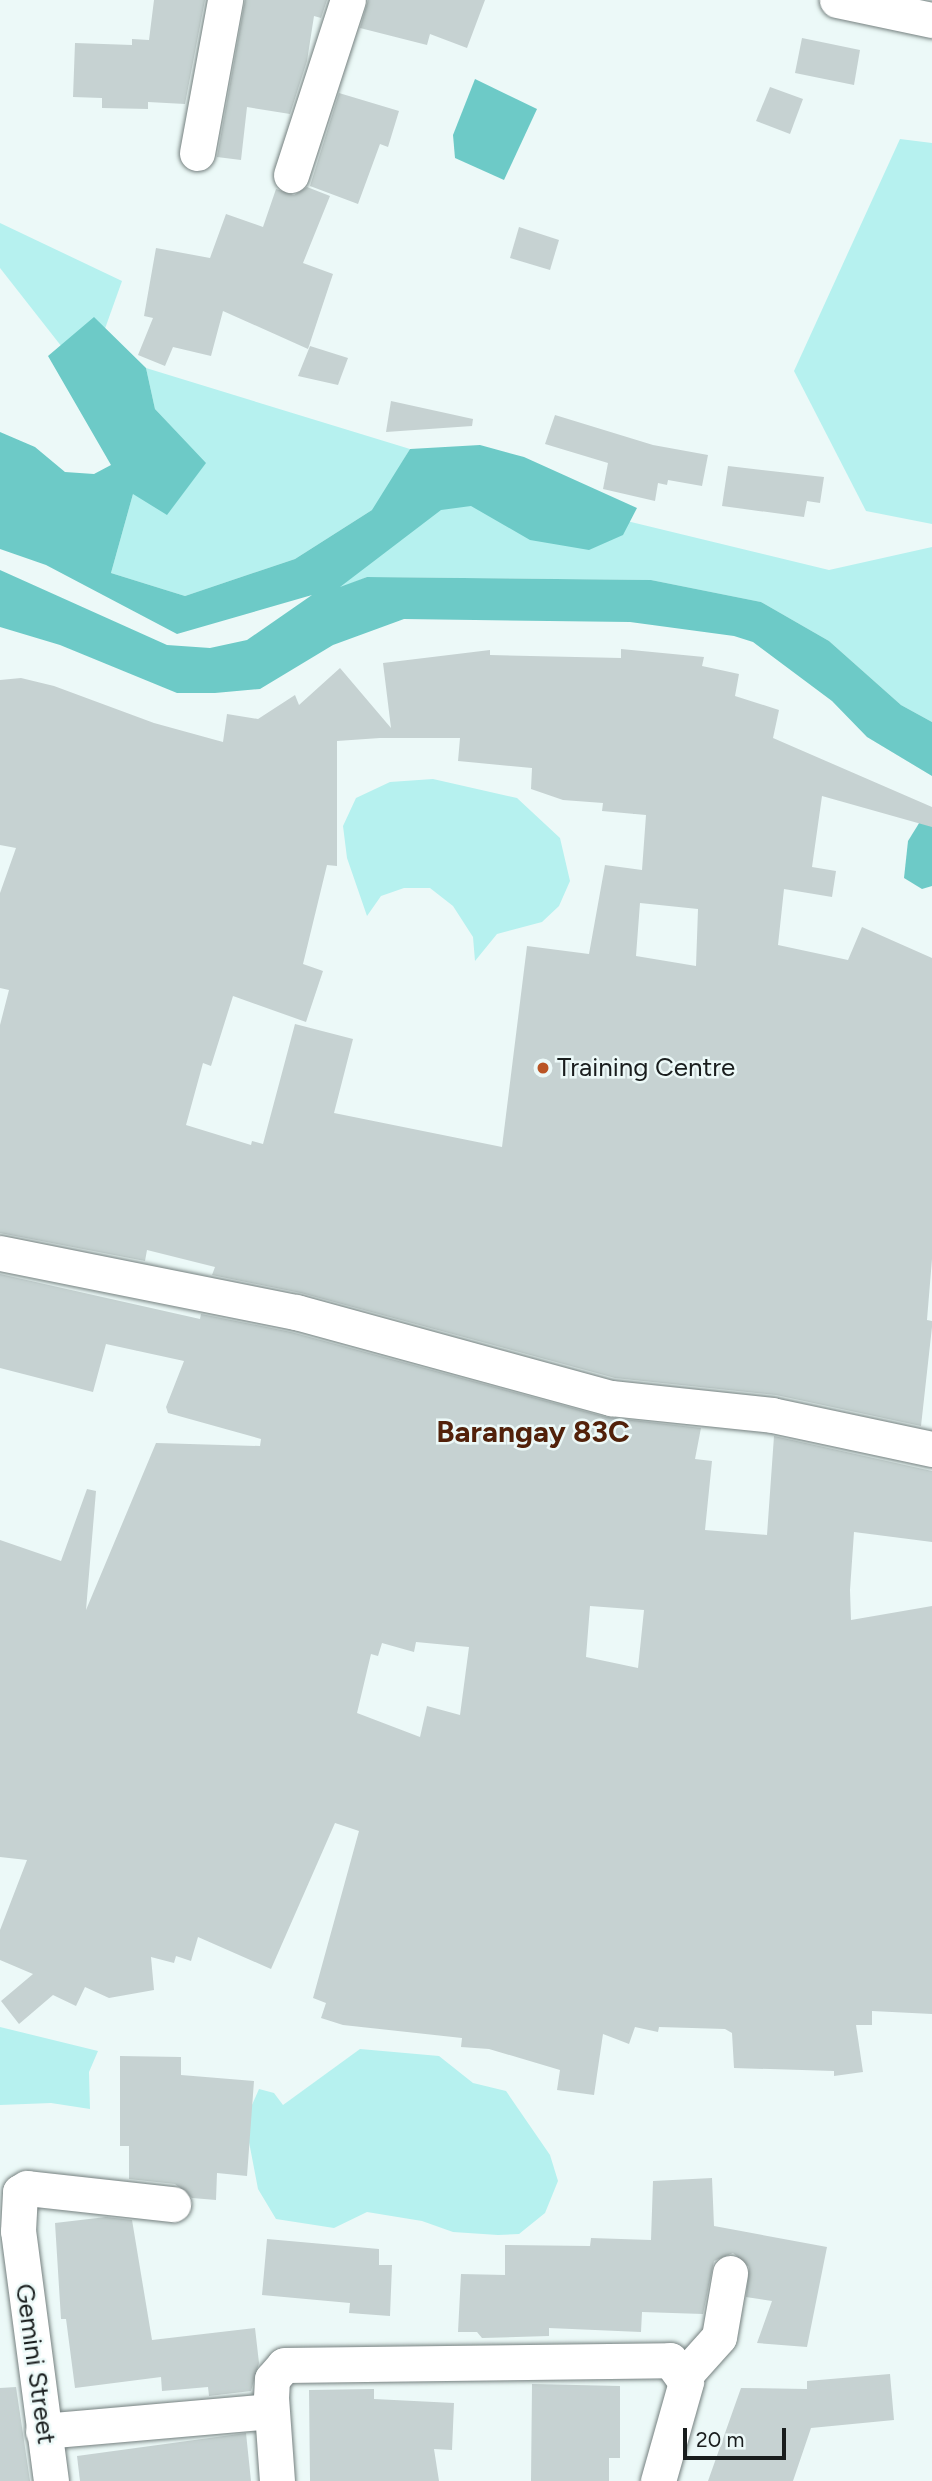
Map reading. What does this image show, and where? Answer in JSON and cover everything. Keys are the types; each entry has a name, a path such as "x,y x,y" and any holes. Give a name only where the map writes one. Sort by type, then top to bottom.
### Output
{"street":[{"path":"197,153 225,0"},
{"path":"291,175 348,0"},
{"path":"837,0 932,20"},
{"path":"0,1253 296,1312 611,1398 772,1415 932,1449"},
{"name":"Gemini Street","path":"51,2481 18,2231 20,2192 27,2188 173,2204"},
{"path":"658,2481 684,2376 719,2337 730,2273"},
{"path":"277,2481 271,2411 272,2379 284,2365 670,2360 684,2376"},
{"path":"43,2431 271,2411"}],"shaded area":[{"path":"475,79 537,109 504,180 455,158 453,135"},
{"path":"900,139 932,143 932,524 866,511 794,371"},
{"path":"0,223 122,281 87,379 0,268"},
{"path":"94,317 146,368 155,409 206,463 167,515 133,494 111,573 185,596 295,559 372,510 410,449 480,445 524,457 637,508 623,535 589,550 530,540 471,506 441,510 340,587 367,577 651,580 761,602 829,641 901,705 932,722 932,776 867,737 832,701 753,642 734,636 630,622 404,619 333,645 260,689 177,693 60,645 0,627 0,570 167,645 210,648 247,640 312,595 177,634 46,565 0,549 0,432 35,447 65,472 94,474 111,465 48,356"},
{"path":"146,368 410,449 400,466 829,570 932,547 932,722 901,705 829,641 761,602 651,580 367,577 337,589 372,510 295,559 185,596 111,573 133,494 205,463 155,409"},
{"path":"433,779 517,798 560,838 570,881 559,906 542,922 497,934 475,961 473,937 453,906 430,888 404,888 381,896 367,916 347,858 343,826 356,798 390,782"},
{"path":"921,820 932,823 932,886 922,889 904,878 908,841"},
{"path":"0,2027 98,2051 89,2072 90,2109 51,2103 0,2105"},
{"path":"360,2049 439,2056 473,2083 506,2091 550,2155 558,2181 545,2213 519,2234 498,2235 453,2232 422,2221 367,2212 334,2228 276,2219 258,2189 245,2121 259,2089 274,2093 283,2105"}],"building":[{"path":"154,0 205,0 185,104 148,102 148,109 102,108 102,98 73,97 75,43 132,45 132,39 149,40"},
{"path":"245,0 327,0 321,18 314,16 307,61 290,114 247,107 241,160 217,157"},
{"path":"368,0 485,0 467,48 430,34 427,45 360,28"},
{"path":"802,38 860,50 854,85 795,73"},
{"path":"770,87 803,99 790,134 756,121"},
{"path":"339,93 399,111 388,147 380,144 358,204 310,186"},
{"path":"307,187 330,196 303,263 333,274 308,349 223,311 211,356 173,347 165,366 138,355 153,318 144,316 156,248 210,258 226,214 263,227 276,189 294,195"},
{"path":"519,227 559,240 550,270 510,258"},
{"path":"310,346 348,358 338,385 298,376"},
{"path":"391,401 473,419 472,426 386,432"},
{"path":"555,415 653,445 708,455 702,486 668,480 667,485 658,483 655,501 603,489 608,463 545,444"},
{"path":"728,466 824,477 820,503 807,501 804,517 722,506"},
{"path":"621,649 704,657 702,666 739,674 735,696 779,710 773,738 932,807 932,827 822,796 812,867 836,871 832,897 784,889 778,945 848,960 862,927 932,958 932,1259 927,1320 932,1321 932,1327 921,1426 776,1395 615,1378 301,1293 212,1275 215,1267 147,1250 145,1261 0,1233 0,1025 9,990 0,988 0,893 16,848 0,845 0,680 21,678 54,686 154,723 223,742 227,714 258,719 295,695 299,705 340,668 391,728 383,663 490,650 490,655 621,658","holes":["460,738 458,761 532,768 531,789 563,800 603,803 602,811 646,815 642,870 605,865 589,954 527,946 502,1147 334,1113 353,1039 295,1024 263,1144 252,1141 251,1145 186,1125 203,1063 211,1066 233,996 306,1022 323,971 303,964 327,865 337,866 337,741","640,903 698,909 696,966 636,956"]},
{"path":"0,1274 200,1319 201,1314 291,1332 606,1417 701,1428 695,1459 712,1461 705,1530 767,1535 774,1436 932,1471 932,1542 854,1532 850,1590 851,1620 932,1606 932,2014 872,2011 872,2025 856,2025 863,2072 834,2076 834,2071 734,2068 732,2033 725,2029 659,2027 658,2032 635,2027 629,2044 603,2034 594,2095 557,2090 560,2070 489,2049 461,2047 462,2038 343,2025 321,2018 326,2003 313,1998 359,1831 335,1823 271,1969 198,1937 191,1961 176,1956 174,1963 151,1957 154,1990 109,1998 85,1987 76,2006 53,1995 19,2024 1,2001 33,1974 0,1960 0,1930 27,1860 0,1857 0,1540 61,1561 87,1489 96,1491 86,1610 156,1443 260,1446 261,1439 168,1413 166,1407 184,1361 106,1344 93,1392 0,1368","holes":["590,1606 644,1610 638,1668 586,1657","416,1642 469,1647 460,1715 427,1706 420,1737 357,1713 371,1654 378,1656 382,1643 414,1652"]},
{"path":"120,2056 181,2057 181,2075 254,2081 247,2176 217,2173 216,2200 192,2198 175,2184 129,2179 129,2146 120,2146"},
{"path":"712,2178 714,2226 827,2247 807,2347 757,2343 772,2301 746,2297 749,2267 733,2253 714,2261 703,2314 642,2312 641,2332 549,2328 549,2336 482,2338 477,2332 458,2332 461,2274 505,2275 505,2245 590,2246 591,2238 651,2240 653,2181"},
{"path":"106,2217 132,2220 152,2340 255,2328 259,2363 251,2391 209,2396 208,2387 162,2391 161,2377 75,2388 66,2319 61,2319 55,2223"},
{"path":"267,2239 379,2249 379,2265 392,2265 390,2316 349,2313 350,2303 262,2295"},
{"path":"890,2374 894,2420 811,2428 793,2481 708,2481 741,2388 807,2389 807,2381"},
{"path":"532,2384 620,2386 620,2458 609,2458 609,2481 531,2481"},
{"path":"16,2387 30,2481 0,2481 0,2388"},
{"path":"374,2389 374,2399 454,2403 452,2450 434,2449 439,2481 310,2481 309,2390"},
{"path":"246,2433 251,2481 80,2481 77,2456"}],"place":[{"name":"Training Centre","path":"543,1068"}],"district":[{"name":"Barangay 83C","path":"533,1432"}]}
